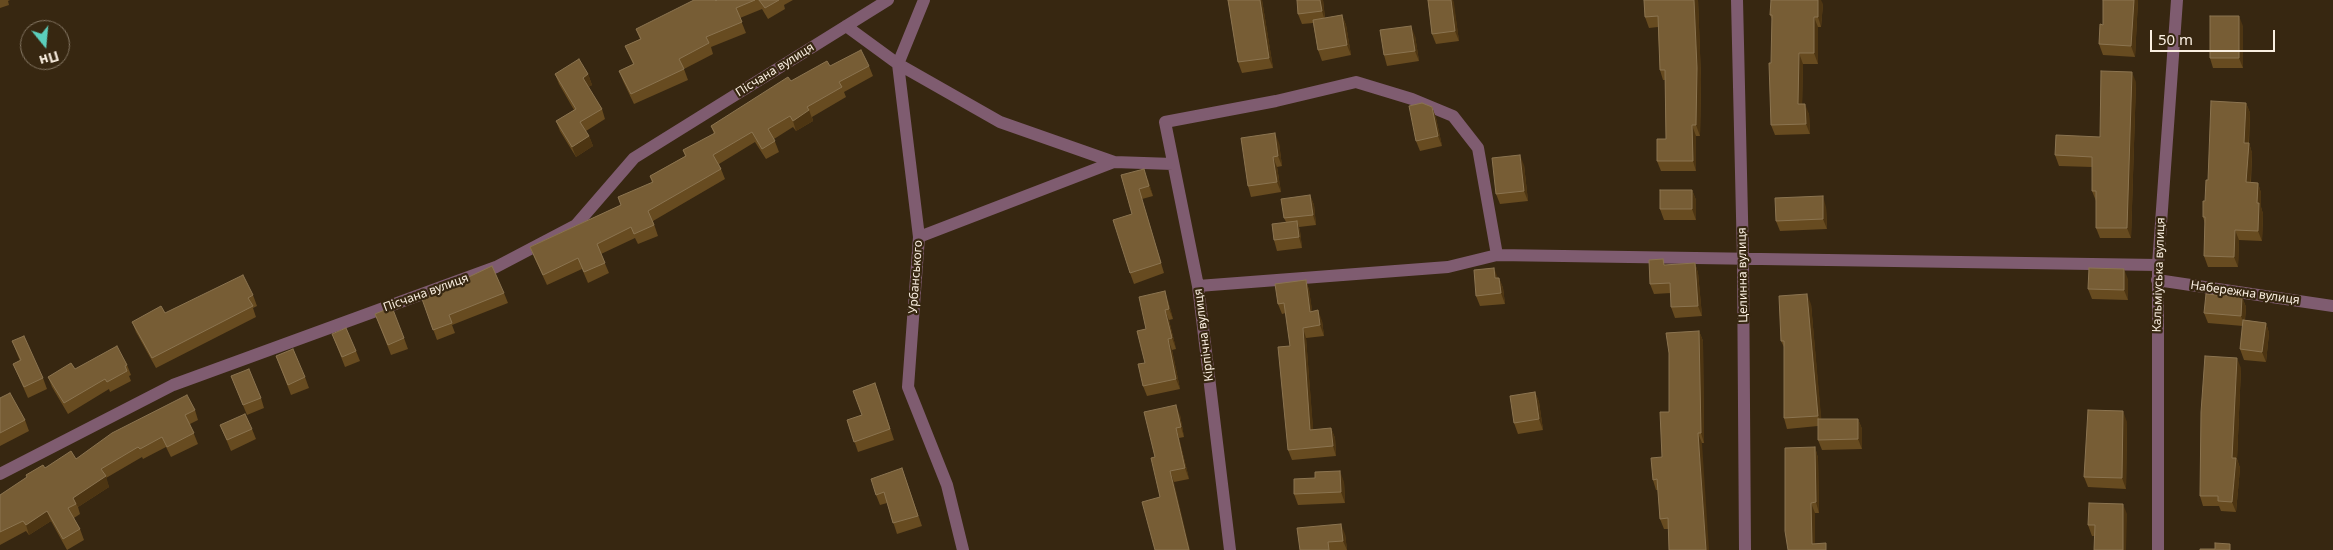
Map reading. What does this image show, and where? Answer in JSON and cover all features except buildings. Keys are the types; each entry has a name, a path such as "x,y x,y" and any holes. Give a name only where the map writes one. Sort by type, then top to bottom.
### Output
{"street":[{"name":"Пiсчана вулиця","path":"0,474 174,385 496,267 560,234 576,225 634,158 888,0"},
{"name":"Урбанського","path":"924,0 898,64 919,237 908,387 947,485 963,550"},
{"name":"Целинна вулиця","path":"1737,0 1743,259 1745,550"},
{"name":"Кальміуська вулиця","path":"2158,550 2158,265 2177,0"},
{"path":"846,26 898,64 1000,122 1114,162 1173,164"},
{"name":"Кiрпiчна вулиця","path":"1230,550 1198,286 1165,122 1276,101 1356,82 1412,99 1454,116 1478,148 1497,255"},
{"path":"919,237 1114,162"},
{"path":"1198,286 1448,267 1497,255 2158,265"},
{"name":"Набережна вулиця","path":"2158,280 2333,306"}]}
